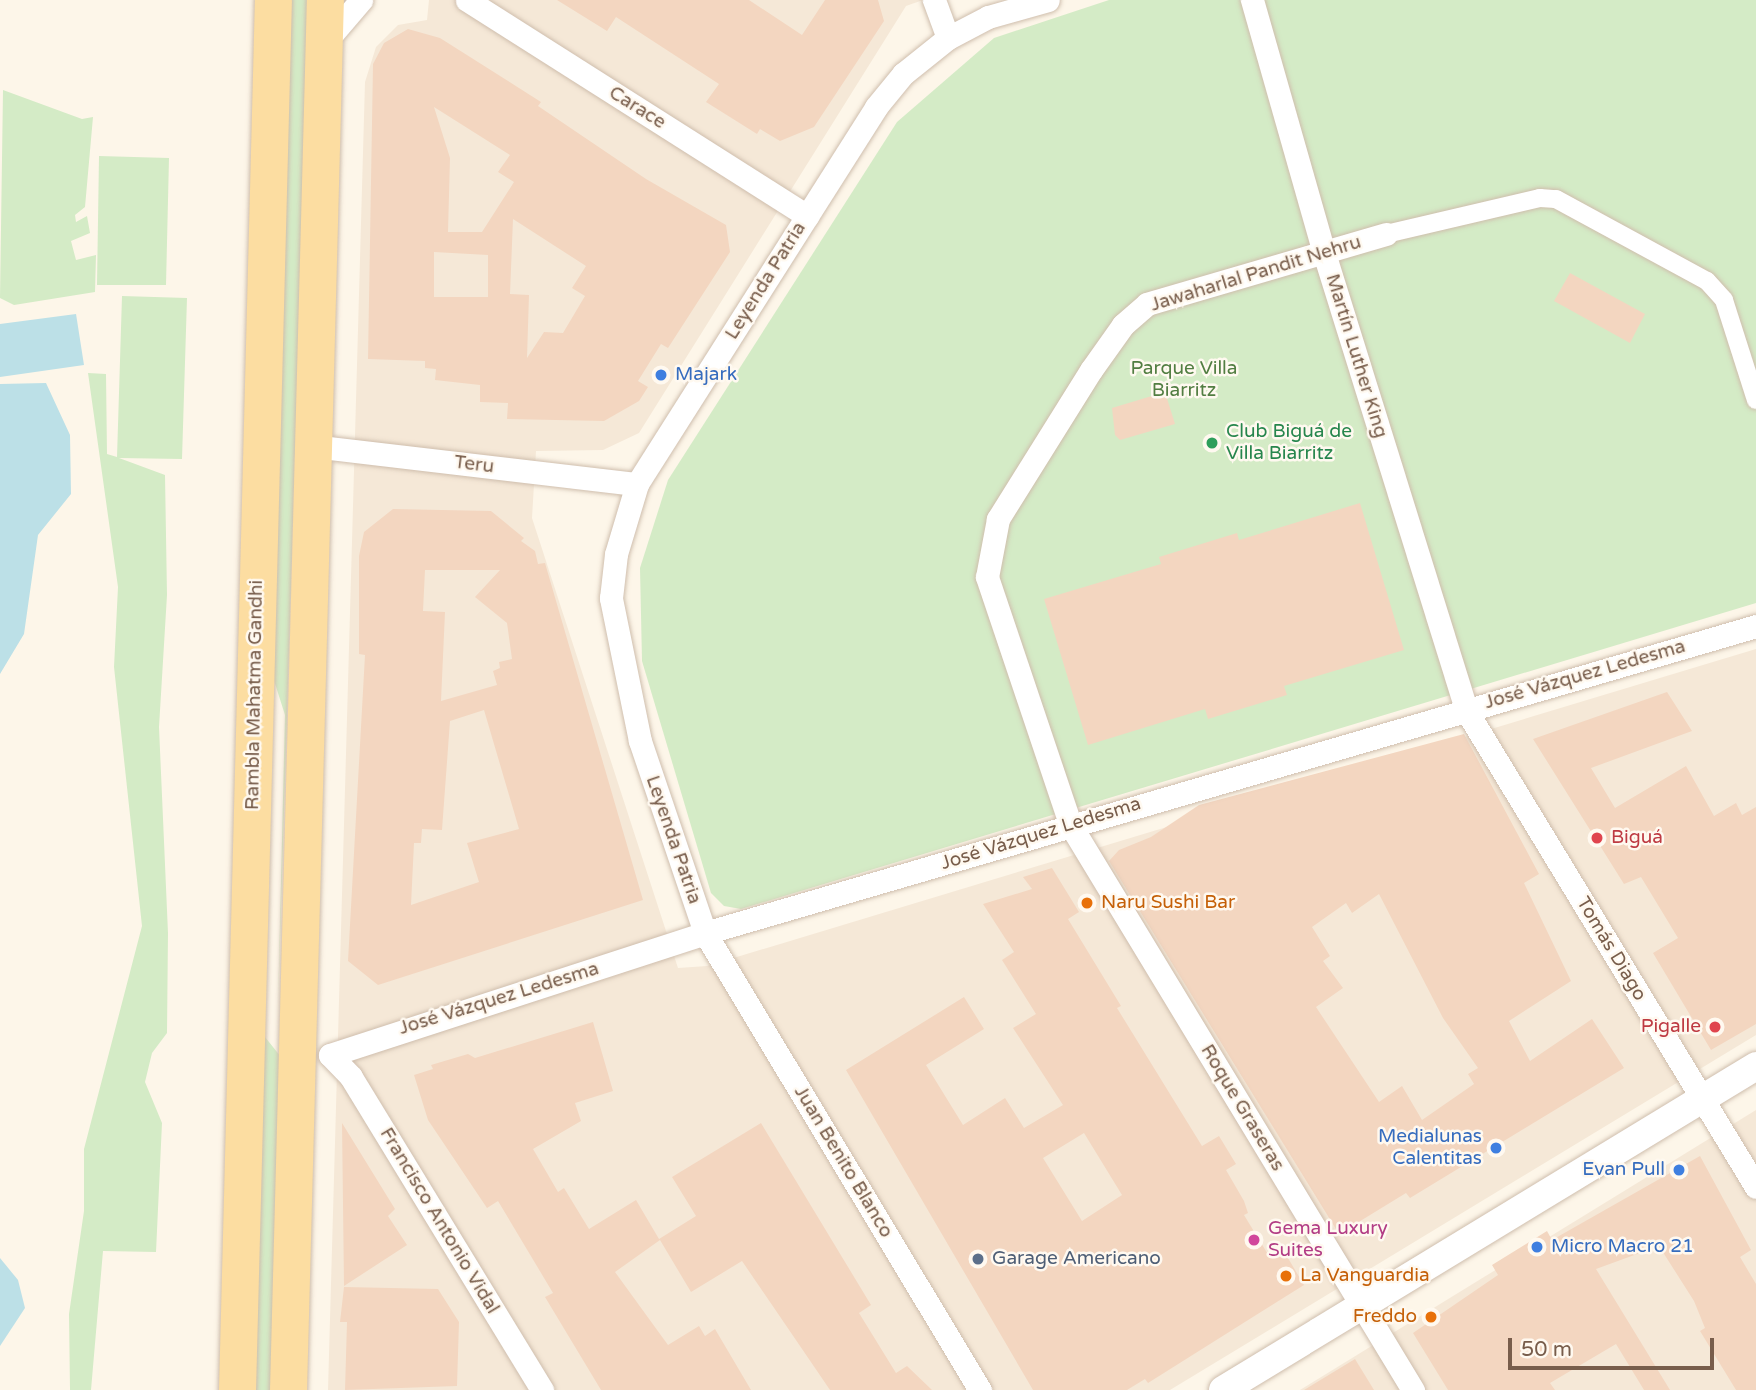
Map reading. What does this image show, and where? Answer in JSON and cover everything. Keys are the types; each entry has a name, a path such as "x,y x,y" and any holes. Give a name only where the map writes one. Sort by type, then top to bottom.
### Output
{"main road":[{"name":"Rambla Mahatma Gandhi","path":"237,1390 273,0"},
{"path":"288,1390 325,0"},
{"path":"256,649 277,727 271,1019 283,1041 295,1049"}],"street":[{"path":"326,41 361,0"},
{"name":"Carace","path":"467,0 807,216"},
{"path":"934,0 948,38"},
{"name":"Leyenda Patria","path":"705,933 640,741 611,598 616,554 637,484 876,107 903,74 948,38 988,17 1048,0"},
{"name":"Martín Luther King","path":"1252,0 1324,253 1466,710"},
{"name":"Jawaharlal Pandit Nehru","path":"1071,826 987,577 998,519 1091,370 1123,325 1147,304 1386,234 1540,198 1556,199 1707,281 1724,300 1756,400"},
{"name":"Teru","path":"312,446 637,484"},
{"name":"José Vázquez Ledesma","path":"330,1055 705,933 1756,626"},
{"name":"Tomás Diago","path":"1466,710 1756,1187"},
{"name":"Roque Graseras","path":"1071,826 1413,1390"},
{"name":"Juan Benito Blanco","path":"705,933 980,1390"},
{"path":"295,1049 330,1055"},
{"name":"Francisco Antonio Vidal","path":"330,1055 351,1077 542,1390"},
{"path":"1223,1390 1756,1066"}],"shaded area":[{"path":"429,0 923,0 906,6 639,433 603,450 536,451 532,518 678,968 707,966 1756,649 1756,1035 1170,1390 328,1390 365,82 376,47 398,25 427,20"},
{"path":"1756,1110 1756,1390 1300,1390"}],"green space":[{"path":"289,0 309,0 278,1007 285,715 271,671"},
{"name":"Parque Villa Biarritz","path":"1109,0 1756,0 1756,603 741,909 724,906 711,893 642,661 640,568 668,480 897,122 994,38"},
{"path":"3,90 82,119 93,117 85,207 75,215 76,222 87,216 90,233 71,241 76,260 96,255 95,292 14,305 0,298"},
{"path":"99,156 169,158 166,285 97,285"},
{"path":"122,296 187,298 182,459 119,458 165,475 167,595 159,727 168,933 167,1033 152,1053 145,1082 162,1123 156,1252 103,1251 91,1390 70,1390 69,1314 84,1211 84,1149 142,926 114,667 118,587 88,373 106,374 107,454 117,457"},
{"path":"264,1020 265,1037 281,1057 272,1390 249,1390"}],"water":[{"path":"76,314 84,365 0,377 0,324"},
{"path":"46,383 70,435 71,494 38,535 24,634 0,674 0,384"},
{"path":"0,1258 18,1280 25,1308 0,1346"}],"building":[{"path":"557,0 749,0 802,35 825,0 878,0 884,21 814,127 780,141 760,129 757,134 706,102 719,84 616,17 607,31"},
{"path":"408,29 440,38 541,102 538,106 646,179 726,225 730,252 668,348 661,344 638,381 648,387 639,401 604,421 507,419 508,403 480,402 480,385 435,380 436,369 425,368 425,361 368,359 373,64 384,43","holes":["434,107 510,155 498,172 514,182 482,232 448,232 450,158","513,219 586,266 572,288 585,296 563,333 544,332 527,358 529,295 510,294","434,252 488,255 488,297 434,297"]},
{"path":"1570,273 1645,314 1630,343 1554,301"},
{"path":"1165,392 1175,424 1120,440 1115,435 1112,408"},
{"path":"1360,503 1404,650 1284,686 1287,695 1208,719 1205,709 1088,745 1044,599 1161,564 1159,557 1237,533 1239,540"},
{"path":"393,509 491,511 524,538 521,541 535,551 538,564 545,563 643,900 378,985 348,961 365,655 359,654 359,556 364,532","holes":["425,570 500,570 475,597 507,623 512,659 499,662 500,668 493,671 497,685 441,701 445,612 423,611","484,710 519,829 467,843 479,882 411,905 414,843 421,843 422,829 442,830 450,721"]},
{"path":"1667,692 1692,731 1591,768 1615,808 1686,766 1714,816 1736,803 1742,815 1756,807 1756,1024 1711,1050 1653,953 1678,938 1641,877 1624,884 1533,739"},
{"path":"1464,734 1539,874 1524,883 1571,981 1509,1021 1530,1061 1592,1019 1624,1068 1410,1198 1406,1193 1339,1234 1109,861 1119,850 1151,837 1199,805","holes":["1379,894 1443,1018 1478,1068 1468,1074 1474,1084 1422,1120 1402,1086 1379,1102 1316,1007 1343,988 1323,961 1330,956 1312,927 1346,903 1352,913"]},
{"path":"1052,868 1079,912 1068,919 1121,1006 1117,1008 1202,1146 1219,1136 1236,1164 1226,1170 1244,1201 1248,1213 1244,1215 1269,1256 1282,1248 1304,1285 1148,1383 1145,1379 1127,1390 1033,1390 846,1070 964,997 984,1029 926,1065 963,1125 1005,1098 1024,1128 1063,1105 1013,1028 1036,1014 1002,960 1014,952 983,904 1032,889 1023,877","holes":["1084,1133 1122,1195 1082,1221 1043,1158"]},
{"path":"593,1022 613,1091 575,1103 581,1121 533,1149 558,1192 564,1188 589,1229 636,1200 659,1239 696,1216 672,1177 761,1123 871,1305 859,1313 896,1373 907,1366 932,1390 830,1390 742,1261 691,1292 660,1240 615,1272 668,1345 699,1326 705,1336 715,1329 751,1390 601,1390 545,1297 553,1293 498,1201 487,1208 428,1120 414,1075 433,1069 431,1065 468,1054 475,1058"},
{"path":"342,1123 395,1209 388,1216 407,1245 344,1286"},
{"path":"1700,1156 1751,1250 1740,1257 1756,1284 1756,1390 1736,1390 1700,1331 1705,1328 1694,1301 1659,1246 1596,1269 1670,1390 1644,1390 1616,1344 1550,1383 1555,1390 1448,1390 1413,1333 1498,1275 1492,1265 1547,1231 1552,1240"},
{"path":"344,1287 438,1289 459,1322 457,1386 345,1390 347,1322 340,1322"},
{"path":"1355,1359 1374,1390 1304,1390"}],"place":[{"name":"Majark","path":"661,375"},
{"name":"Club Biguá de Villa Biarritz","path":"1212,443"},
{"name":"Biguá","path":"1597,838"},
{"name":"Naru Sushi Bar","path":"1087,903"},
{"name":"Pigalle","path":"1715,1027"},
{"name":"Medialunas Calentitas","path":"1496,1148"},
{"name":"Evan Pull","path":"1679,1170"},
{"name":"Gema Luxury Suites","path":"1254,1240"},
{"name":"Micro Macro 21","path":"1537,1247"},
{"name":"Garage Americano","path":"978,1259"},
{"name":"La Vanguardia","path":"1286,1276"},
{"name":"Freddo","path":"1431,1317"}]}
